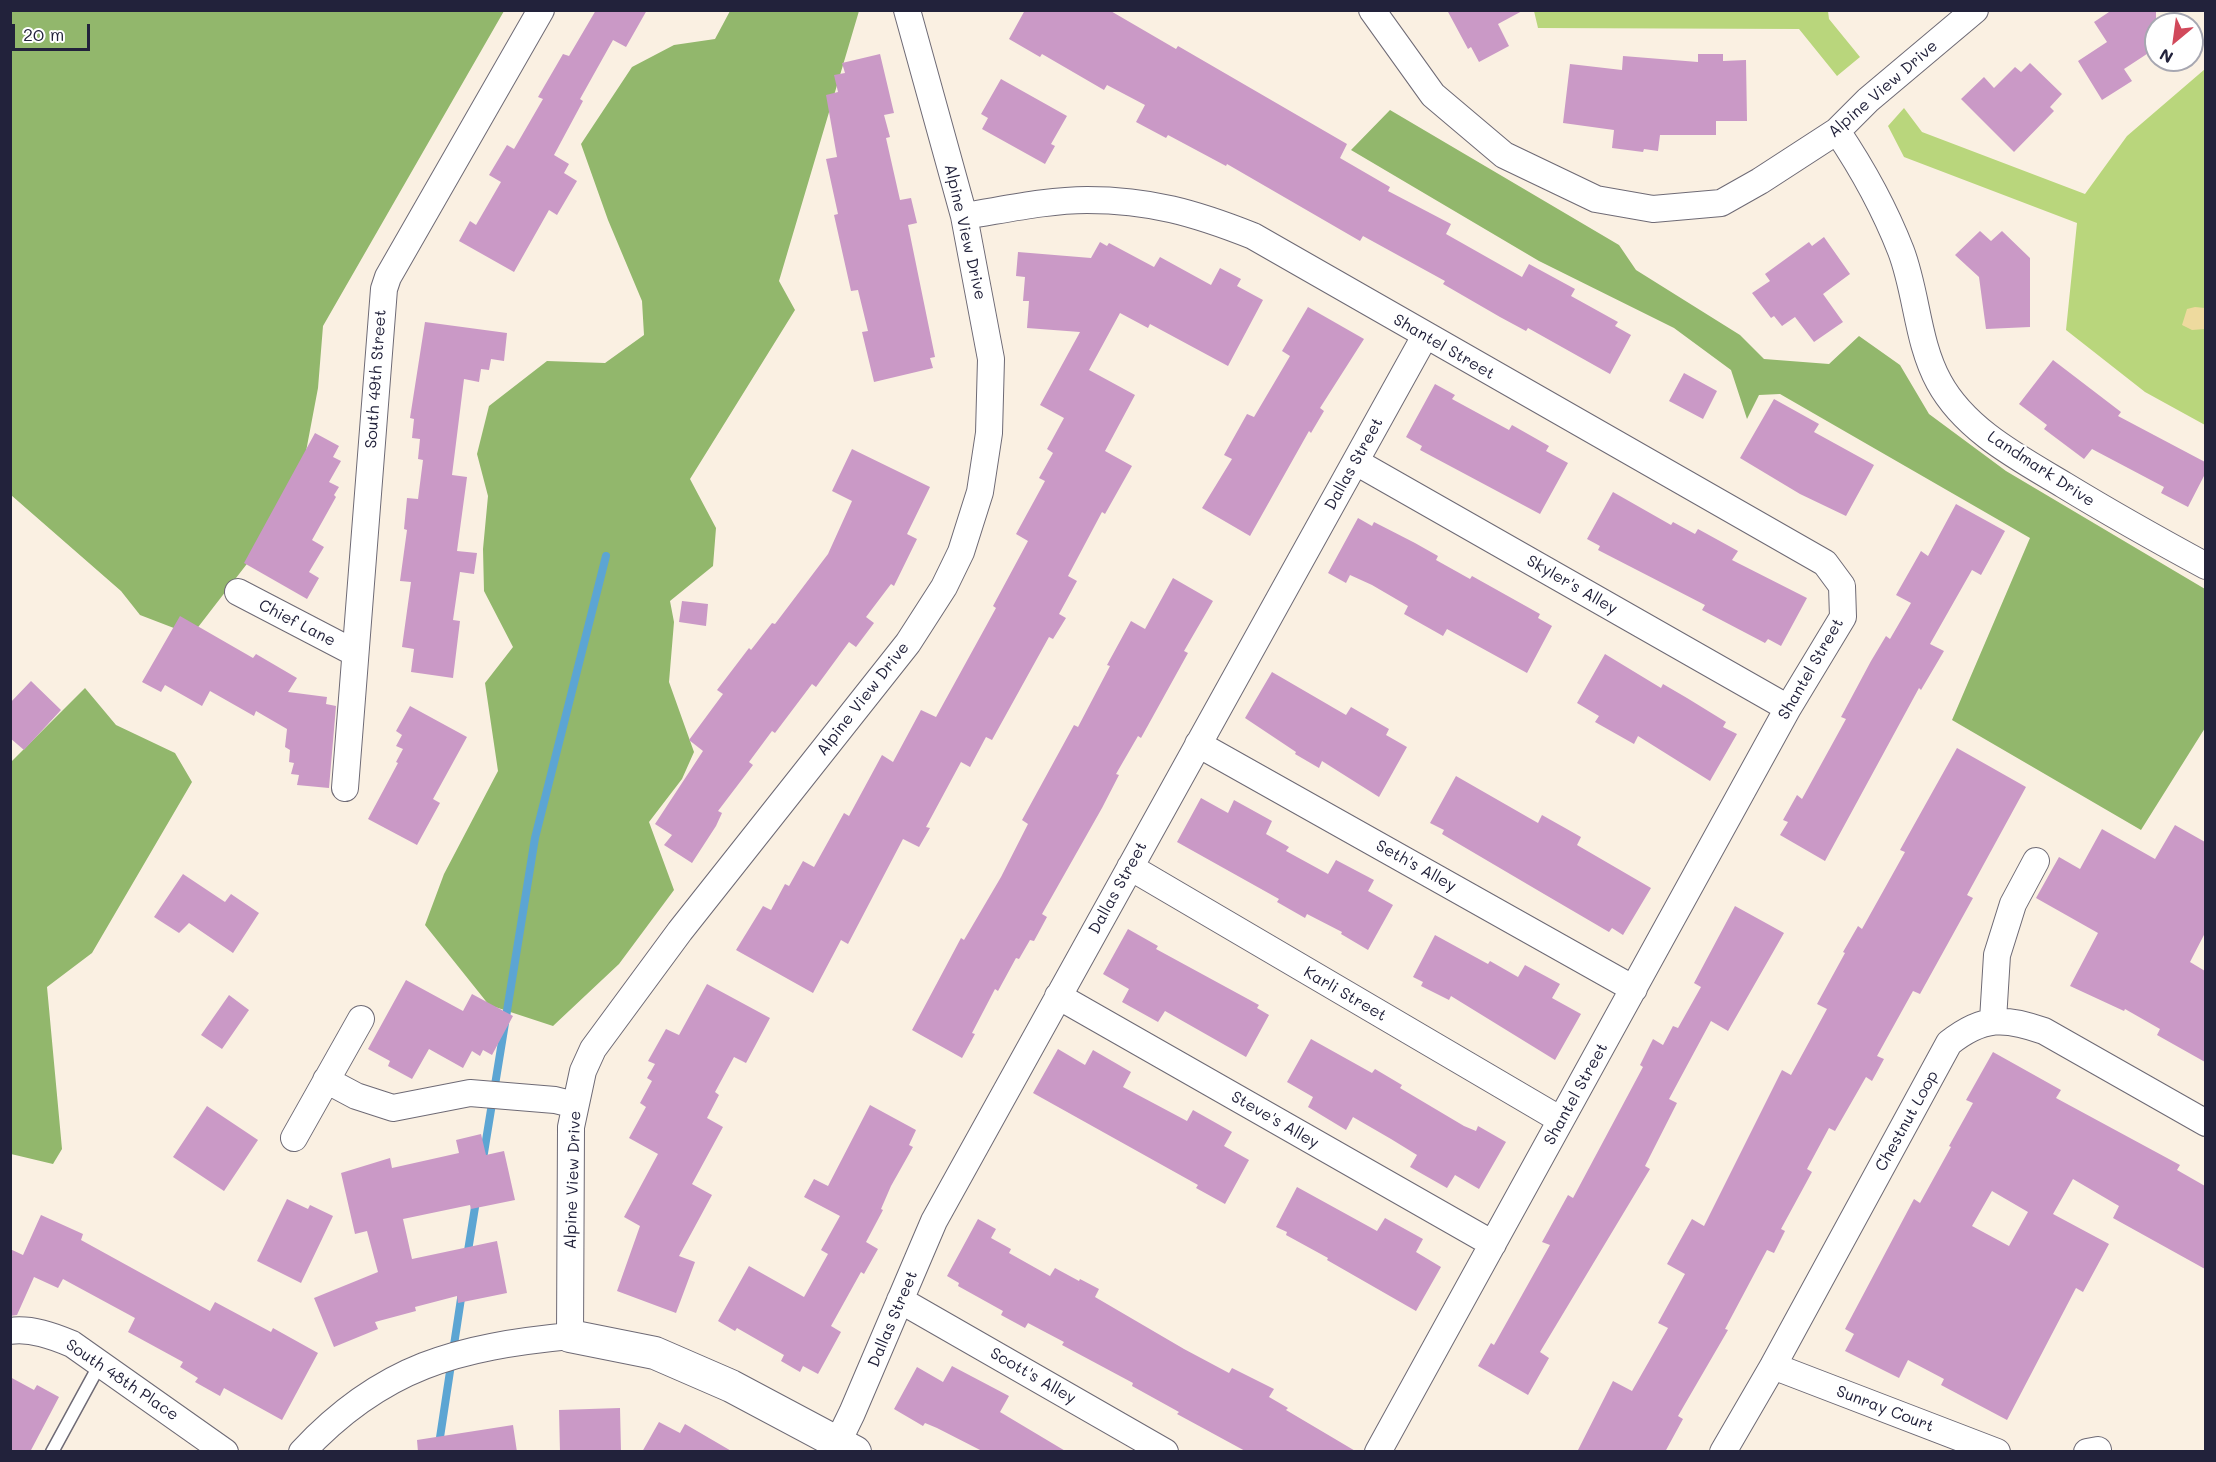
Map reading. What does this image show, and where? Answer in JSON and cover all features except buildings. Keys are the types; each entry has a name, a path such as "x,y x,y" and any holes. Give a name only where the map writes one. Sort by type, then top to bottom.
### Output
{"street":[{"name":"South 49th Street","path":"345,788 384,289 394,267 541,10"},
{"name":"Alpine View Drive","path":"570,1336 571,1127 583,1071 593,1049 680,931 891,667 944,587 960,552 980,492 989,433 991,359 964,216 907,10"},
{"name":"Alpine View Drive","path":"1372,10 1432,95 1504,155 1596,199 1653,209 1721,203 1760,182 1837,131 1868,100 1975,10"},
{"name":"Landmark Drive","path":"1837,131 1856,160 1901,252 1922,335 1939,382 1966,417 2000,446 2123,521 2205,566"},
{"name":"Shantel Street","path":"964,216 1086,200 1170,208 1202,215 1253,236 1825,563 1842,586 1843,616 1788,708 1378,1452"},
{"name":"Dallas Street","path":"842,1448 900,1300 934,1221 1425,336"},
{"name":"Skyler's Alley","path":"1356,462 1788,708"},
{"name":"Chief Lane","path":"238,592 356,653"},
{"name":"Seth's Alley","path":"1198,744 1634,988"},
{"path":"1993,1020 1997,955 2013,904 2036,861"},
{"name":"Karli Street","path":"1130,867 1561,1120"},
{"name":"Steve's Alley","path":"1058,996 1493,1244"},
{"path":"294,1138 361,1018"},
{"name":"Chestnut Loop","path":"1723,1452 1773,1366 1949,1043 1966,1029 1993,1020 2020,1022 2044,1031 2205,1123"},
{"path":"327,1080 356,1096 393,1108 470,1093 555,1100 575,1105"},
{"name":"Scott's Alley","path":"900,1300 1165,1452"},
{"name":"South 48th Place","path":"10,1331 21,1329 72,1344 225,1452"},
{"path":"302,1452 319,1433 378,1386 442,1357 507,1342 570,1336 655,1353 731,1386 842,1448"},
{"name":"Sunray Court","path":"1773,1366 1997,1452"}],"lane":[{"path":"52,1452 100,1364"}],"green space":[{"path":"11,11 504,11 323,326 318,388 297,499 192,635 140,615 121,591 11,495"},
{"path":"730,11 859,11 779,281 795,310 690,479 716,528 713,566 670,601 674,622 669,682 694,752 682,779 649,822 674,890 619,964 553,1026 489,1005 425,925 444,874 498,771 485,683 513,647 484,591 483,549 488,496 477,454 489,406 547,361 605,363 644,335 642,301 608,220 581,144 632,67 674,45 715,39"},
{"path":"1534,11 1828,11 1829,19 1860,57 1837,76 1799,29 1538,28"},
{"path":"2204,70 2205,425 2145,392 2066,330 2077,223 1904,157 1888,126 1904,108 1922,132 2085,194 2127,136"},
{"path":"1390,110 1619,245 1636,270 1740,335 1764,359 1829,364 1859,336 1900,365 1929,414 2006,471 2205,589 2205,728 2141,830 1952,720 2030,538 1780,394 1759,395 1747,419 1731,370 1674,328 1539,261 1351,150"},
{"path":"85,688 116,725 175,753 192,782 92,953 47,987 62,1149 53,1164 11,1154 10,763"}],"sand":[{"path":"2205,308 2205,329 2192,330 2182,325 2187,309"}],"waterway":[{"path":"483,1159 535,838 606,556"},
{"path":"467,1257 476,1201"},
{"path":"439,1444 462,1292"}]}
